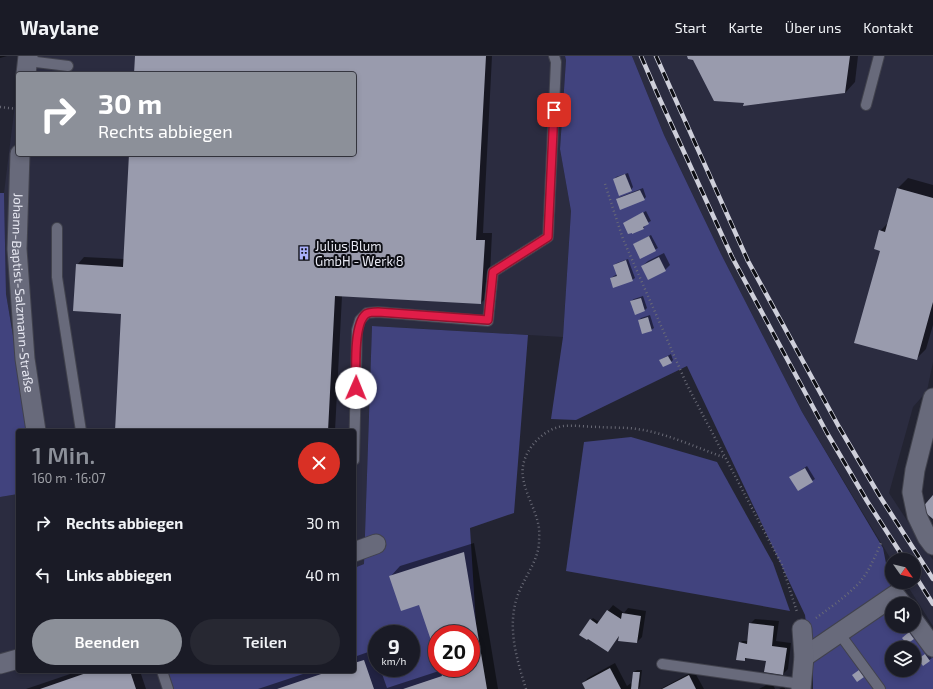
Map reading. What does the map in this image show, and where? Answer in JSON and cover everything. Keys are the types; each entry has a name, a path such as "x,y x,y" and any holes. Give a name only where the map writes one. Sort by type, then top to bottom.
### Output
{"street":[{"name":"Johann-Baptist-Salzmann-Straße","path":"20,156 17,249 25,359 36,429"},
{"path":"933,398 915,470 912,492 916,516 933,545"},
{"path":"356,551 376,544"},
{"path":"804,657 885,602"},
{"path":"801,686 804,657 802,629"},
{"path":"921,631 933,647"},
{"path":"0,664 16,660"}],"lane":[{"path":"355,429 357,330 360,320 367,313 378,312 488,320 493,272 548,237 556,62 554,56"},
{"path":"866,105 879,56"},
{"path":"27,64 68,66"},
{"path":"57,228 57,277 81,429"},
{"path":"839,633 880,689"},
{"path":"662,664 801,686"},
{"path":"163,673 168,689"}],"path":[{"path":"0,107 16,109"},
{"path":"604,184 623,239 684,378 724,457 782,565 802,629 848,594 860,581 871,565 881,543"},
{"path":"526,689 516,657 512,633 515,606 519,592 534,563 539,546 540,533 538,524 522,474 523,463 533,445 551,431 563,426 636,429 662,435 724,457"}],"shaded area":[{"name":"Julius Blum GmbH - Werk 8","path":"21,56 565,56 566,60 560,149 571,211 563,337 372,326 364,564 356,567 356,429 29,429 6,294 4,193 16,96 16,156 356,156 356,72 19,72"},
{"path":"565,56 632,56 664,135 721,254 802,412 883,548 885,558 885,589 891,589 893,597 885,597 885,633 914,633 920,641 885,641 885,677 921,677 921,642 933,658 933,689 813,689 813,676 805,615 687,366 576,420 551,419 563,337 571,211 560,149 566,60"},
{"path":"632,56 933,56 933,362 927,391 913,407 889,493 933,560 933,626 921,607 921,597 915,597 909,589 921,589 921,553 887,553 802,412 721,254 664,135"},
{"path":"0,193 4,193 6,294 29,429 16,429 16,494 0,497"},
{"path":"372,326 528,335 514,513 470,528 476,625 428,625 428,677 479,677 480,689 173,689 167,673 356,673 356,567 364,564"},
{"path":"631,437 717,462 773,563 790,611 566,571 584,442"},
{"path":"16,494 16,673 166,673 172,689 0,689 0,497"}],"building":[{"name":"Julius Blum GmbH - Werk 8","path":"135,56 486,56 476,240 485,240 481,304 335,296 328,429 115,429 121,314 73,311 76,264 123,267 129,156 356,156 356,72 134,72"},
{"path":"687,56 850,56 845,93 743,106 744,103 714,101 693,60 688,59"},
{"path":"625,174 632,191 619,196 613,179"},
{"path":"897,188 933,198 933,302 917,360 854,343 880,251 874,249 879,230 885,232"},
{"path":"640,190 645,200 620,210 616,199"},
{"path":"643,212 649,224 643,227 644,229 628,234 623,223"},
{"path":"649,236 656,251 640,259 633,244"},
{"path":"659,257 666,271 648,280 641,266"},
{"path":"626,260 633,281 613,288 610,278 617,276 613,265"},
{"path":"641,298 645,311 635,315 630,301"},
{"path":"648,317 652,331 642,334 638,320"},
{"path":"668,356 672,363 663,367 659,360"},
{"path":"805,468 813,482 798,491 789,477"},
{"path":"933,495 933,519 921,509"},
{"path":"464,552 476,625 428,625 428,632 419,605 401,611 389,576"},
{"path":"607,610 621,619 622,613 641,616 637,643 618,641 619,636 608,652 579,635 590,619 597,624"},
{"path":"749,623 774,626 772,646 787,648 783,675 764,672 766,661 745,658 745,661 736,660 739,642 747,644"},
{"path":"910,633 914,639 911,641 904,641 902,638"},
{"path":"480,647 487,689 403,689 439,677 480,677"},
{"path":"925,654 930,661 923,666 921,663 921,657"},
{"path":"364,660 368,672 368,677 370,677 374,689 277,689 324,673 356,673 356,662"},
{"path":"610,668 621,689 585,689 582,683"},
{"path":"859,670 864,677 857,682 852,675"},
{"path":"633,672 640,672 638,689 631,689"},
{"path":"86,673 131,673 136,689 40,689"},
{"path":"689,675 696,689 662,689"}],"railway":[{"path":"641,56 732,257 827,433 867,501 900,553"},
{"path":"656,56 748,261 839,427 879,495 933,579"},
{"path":"921,585 933,604"}],"place":[{"name":"Julius Blum GmbH - Werk 8","path":"304,253"}],"route":[{"path":"356,388 357,330 360,320 367,313 378,312 488,320 493,272 548,237 554,110"}]}
